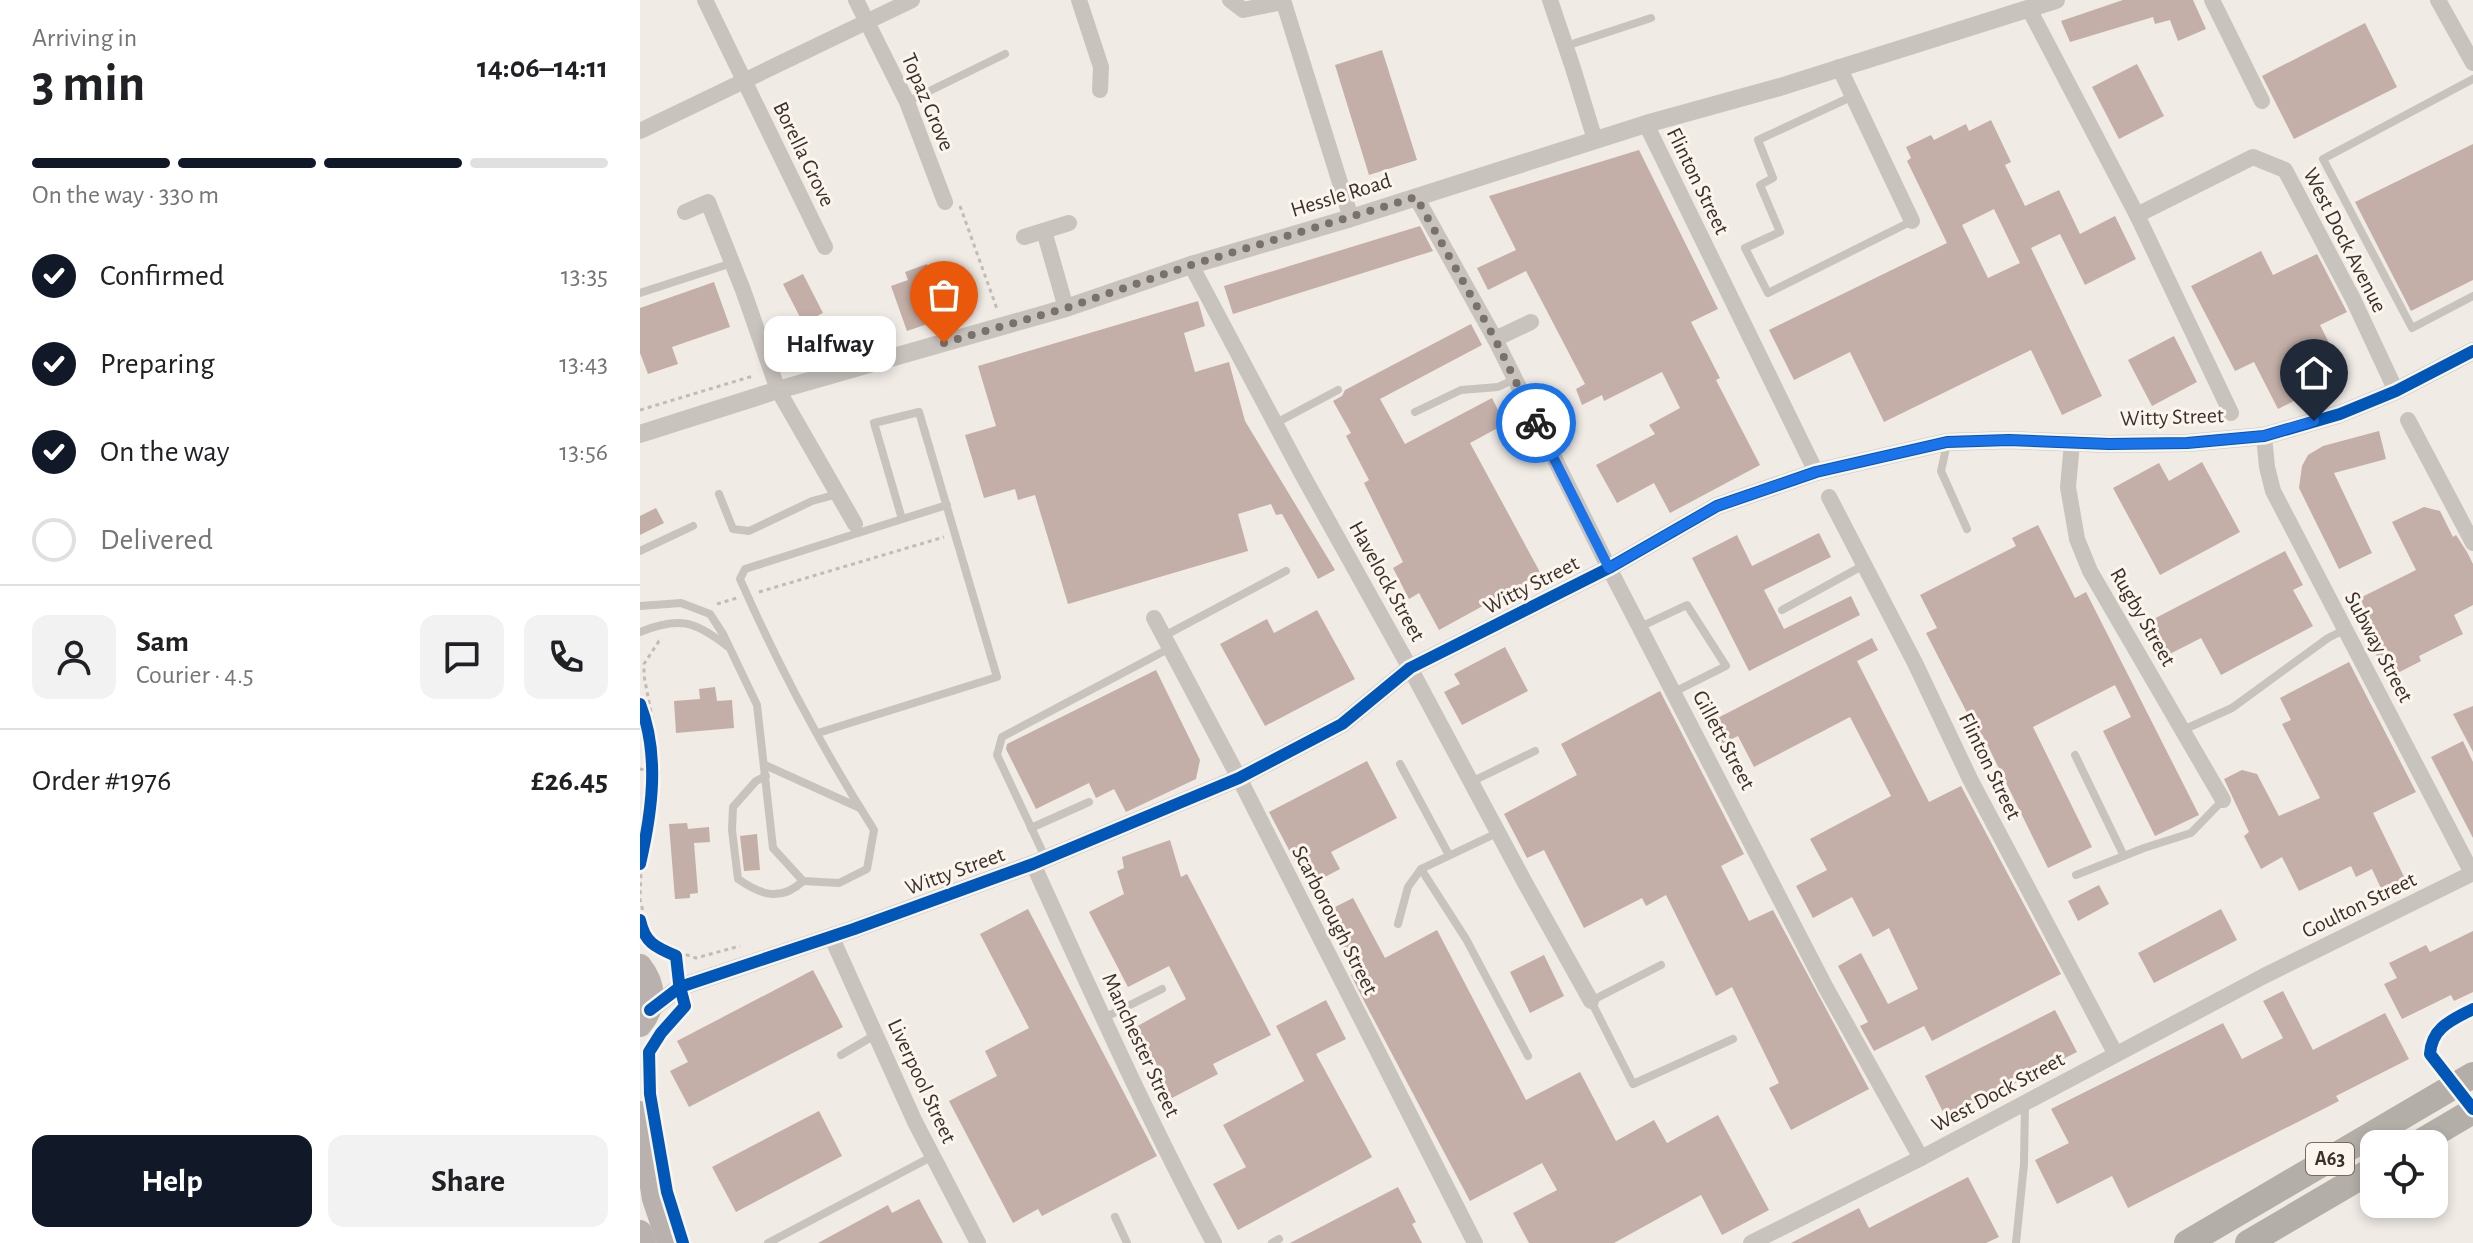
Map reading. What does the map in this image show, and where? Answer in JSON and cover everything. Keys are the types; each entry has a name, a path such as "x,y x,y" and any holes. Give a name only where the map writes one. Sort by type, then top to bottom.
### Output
{"highway":[{"name":"A63","path":"2187,1243 2473,1075"},
{"path":"2441,1130 2473,1111"},
{"name":"A63","path":"2248,1243 2360,1177"}],"main road":[{"path":"644,970 652,998 645,1017"},
{"path":"640,1113 654,1199 669,1243"},
{"path":"640,1232 644,1243"}],"street":[{"name":"Borella Grove","path":"705,0 825,247"},
{"name":"Topaz Grove","path":"856,0 907,102 945,202"},
{"path":"640,131 912,0"},
{"path":"1079,0 1101,67 1100,90"},
{"path":"1230,0 1243,10 1287,1 1351,218"},
{"path":"1550,0 1595,140"},
{"path":"2212,0 2262,101"},
{"path":"2438,0 2473,63"},
{"path":"2042,3 2137,215 2231,413"},
{"name":"Hessle Road","path":"640,434 778,390 1066,308 1191,265 1351,218 1646,124 1780,87 2042,3"},
{"path":"1839,67 1912,221"},
{"name":"Flinton Street","path":"1646,124 1816,472"},
{"name":"West Dock Avenue","path":"2137,215 2253,157 2285,170 2353,299 2396,391"},
{"name":"Gillett Street","path":"1416,197 1495,339 1609,568 1826,988 1921,1158"},
{"path":"685,212 708,202 778,390 857,528"},
{"path":"1024,237 1069,223"},
{"path":"1044,231 1066,308"},
{"name":"Havelock Street","path":"1191,265 1591,1001"},
{"path":"1495,339 1531,322"},
{"name":"Witty Street","path":"645,1017 680,987 1039,861 1239,778 1342,724 1410,668 1609,568 1717,506 1816,472 1947,442 2187,443 2264,436 2340,414 2396,391 2473,351"},
{"path":"2408,420 2473,543"},
{"name":"Subway Street","path":"2264,436 2273,491 2473,873"},
{"name":"Rugby Street","path":"2072,443 2068,487 2077,539 2090,571 2223,800"},
{"name":"Flinton Street","path":"1829,497 1915,663 1970,779 2115,1053"},
{"name":"Scarborough Street","path":"1154,618 1239,778 1475,1243"},
{"name":"Manchester Street","path":"1039,861 1103,1018 1181,1182 1214,1243"},
{"name":"Goulton Street","path":"2264,976 2473,873"},
{"name":"Liverpool Street","path":"831,936 933,1156 978,1243"},
{"path":"644,970 680,987"},
{"name":"West Dock Street","path":"1751,1243 1921,1158 2264,976"}],"lane":[{"path":"1566,46 1651,18"},
{"path":"907,102 1005,54"},
{"path":"2473,79 2323,159 2412,328 2473,296"},
{"path":"1853,96 1758,140 1773,178 1760,185 1780,232 1745,248 1768,293 1912,221"},
{"path":"640,293 732,263"},
{"path":"1415,412 1461,390 1498,387 1515,379"},
{"path":"1275,423 1338,390"},
{"path":"818,733 997,677 919,412 874,423 902,519"},
{"path":"1947,442 1941,471 1967,529"},
{"path":"719,494 733,529 749,531 812,501 839,494"},
{"path":"640,606 681,603 710,614 757,705 773,848 803,881 839,883 867,869 874,830 818,733 740,579 745,569 857,528 902,519 947,505"},
{"path":"640,551 693,526"},
{"path":"1782,610 1864,565"},
{"path":"1039,861 1031,828 997,755 1002,737 1286,571"},
{"path":"1640,627 1687,605 1726,666 1674,692"},
{"path":"640,632 655,625 683,622 705,629 728,646"},
{"path":"2183,730 2232,708 2345,629"},
{"path":"1471,782 1535,751"},
{"path":"2075,755 2124,856"},
{"path":"1400,764 1449,855"},
{"path":"765,765 860,808"},
{"path":"766,776 756,781 733,807 732,830 738,879 753,889 777,895 793,891 803,881"},
{"path":"2076,875 2191,833 2223,800"},
{"path":"1031,828 1089,802"},
{"path":"1398,924 1408,887 1421,869 1498,832"},
{"path":"1421,869 1466,939 1528,1056"},
{"path":"1661,965 1591,1001 1633,1084 1733,1039"},
{"path":"1103,1018 1162,989"},
{"path":"841,1055 876,1034"},
{"path":"2016,1243 2024,1164 2025,1103"},
{"path":"768,1243 933,1156"},
{"path":"1115,1217 1127,1243"}],"path":[{"path":"945,202 960,206 1003,327"},
{"path":"640,410 753,376"},
{"path":"698,610 955,533"},
{"path":"640,664 653,641 655,625"},
{"path":"640,864 655,733 644,664 662,641"},
{"path":"640,704 647,721 651,771 650,838 641,873 640,899 647,928 660,946 696,958 753,943"},
{"path":"640,920 643,934 657,948 676,956 680,987"}],"building":[{"path":"2123,0 2193,0 2206,29 2178,41 2170,20 2155,24 2153,17 2070,42 2061,21"},
{"path":"2365,23 2397,87 2294,139 2262,76"},
{"path":"1382,50 1417,160 1369,175 1335,65"},
{"path":"2137,64 2164,116 2119,139 2092,87"},
{"path":"1991,120 2011,162 2005,165 2025,206 2059,190 2080,234 2115,216 2136,259 2085,285 2060,234 2031,248 2102,396 2062,415 2031,350 1884,422 1850,352 1794,380 1769,330 1947,243 1907,161 1911,158 1906,147 1931,135 1934,140 1966,124 1969,131","holes":["1994,209 2020,263 1988,278 1962,225"]},
{"path":"2473,144 2473,280 2411,311 2355,202"},
{"path":"1639,150 1718,309 1691,322 1720,378 1716,380 1760,465 1670,513 1654,483 1617,503 1596,465 1655,434 1649,425 1680,408 1662,372 1604,401 1602,395 1582,405 1576,389 1585,384 1526,271 1488,290 1477,268 1516,250 1489,196"},
{"path":"1420,226 1433,251 1233,314 1224,286"},
{"path":"2261,251 2273,275 2317,254 2347,312 2320,325 2345,375 2278,409 2254,362 2235,371 2191,286"},
{"path":"927,264 945,318 907,331 891,286 908,280 905,272"},
{"path":"803,274 823,313 803,323 783,284"},
{"path":"714,282 730,327 672,347 678,364 648,374 640,353 640,308"},
{"path":"1198,301 1205,326 1184,333 1195,372 1229,362 1245,421 1335,570 1318,579 1282,514 1276,515 1271,504 1238,514 1248,551 1068,604 1035,495 1018,500 1015,489 984,498 965,435 996,426 978,366"},
{"path":"1471,324 1482,345 1380,399 1405,444 1492,398 1505,424 1470,443 1541,574 1439,630 1419,593 1409,599 1393,568 1403,562 1364,483 1369,480 1346,436 1351,433 1333,401 1345,390"},
{"path":"2174,336 2197,382 2152,406 2128,360"},
{"path":"2379,431 2386,459 2334,473 2372,553 2339,569 2299,488 2302,466 2308,455 2323,446"},
{"path":"2202,462 2240,532 2160,575 2113,488 2159,463 2169,481"},
{"path":"2424,507 2440,511 2453,537 2456,535 2473,564 2473,605 2454,615 2463,634 2419,656 2421,661 2388,678 2350,603 2416,570 2392,522"},
{"path":"656,508 664,523 640,535 640,516"},
{"path":"2038,525 2075,598 2086,592 2199,815 2155,836 2103,731 2131,717 2115,685 2033,727 2092,847 2048,868 1982,734 1979,736 1926,633 1937,628 1920,595 2016,546 2012,538"},
{"path":"1819,533 1831,557 1764,590 1784,629 1851,596 1860,615 1749,671 1692,558 1737,535 1752,566"},
{"path":"2285,551 2303,585 2293,590 2313,626 2221,675 2201,638 2162,658 2144,624"},
{"path":"1317,610 1355,679 1265,726 1220,644 1267,619 1274,633"},
{"path":"1872,638 1878,650 1857,661 1929,802 1961,786 2061,974 1932,1041 1924,1026 1874,1051 1860,1026 1868,1022 1838,966 1861,953 1888,1004 1918,989 1889,928 1873,937 1852,897 1813,918 1796,886 1827,870 1810,839 1891,796 1850,717 1754,767 1738,736 1721,744 1710,722"},
{"path":"1505,647 1528,691 1462,725 1444,692 1460,684 1454,674"},
{"path":"2349,662 2416,792 2373,813 2408,885 2385,897 2372,869 2356,877 2351,866 2299,891 2282,857 2261,869 2244,836 2249,832 2224,779 2242,770 2257,774 2279,816 2320,798 2282,724 2291,720 2280,698"},
{"path":"1156,670 1200,760 1196,779 1126,812 1114,789 1096,798 1089,783 1036,809 1006,749 1007,744"},
{"path":"715,687 717,701 732,700 734,728 676,733 674,701 700,699 699,689"},
{"path":"1660,691 1744,854 1721,866 1749,921 1773,910 1869,1089 1791,1130 1769,1088 1779,1083 1732,987 1716,996 1666,895 1646,906 1642,898 1584,928 1544,850 1527,858 1504,814 1577,775 1561,744"},
{"path":"2473,706 2473,752 2453,714"},
{"path":"2463,741 2473,762 2473,838 2431,757"},
{"path":"1367,761 1397,818 1331,852 1340,869 1308,886 1269,812"},
{"path":"687,823 688,829 709,827 710,842 694,843 698,893 690,894 690,898 675,899 669,824"},
{"path":"757,834 760,870 744,871 740,836"},
{"path":"1170,840 1181,877 1187,874 1271,1035 1213,1064 1218,1074 1172,1098 1134,1028 1186,999 1169,966 1128,987 1089,912 1124,894 1117,871 1124,868 1122,857"},
{"path":"2099,885 2109,904 2078,921 2068,901"},
{"path":"1353,898 1385,958 1437,930 1526,1100 1580,1072 1616,1141 1654,1120 1667,1143 1718,1115 1769,1210 1722,1235 1701,1195 1614,1243 1529,1243 1513,1213 1557,1190 1542,1163 1470,1201 1365,1003 1351,975 1355,974 1323,913"},
{"path":"1028,909 1157,1156 1042,1216 1038,1209 1013,1223 949,1101 997,1076 985,1051 1029,1028 980,934"},
{"path":"2221,909 2237,940 2154,983 2138,953"},
{"path":"2473,931 2473,992 2454,1001 2451,995 2402,1019 2384,984 2397,978 2389,963 2426,945 2430,952"},
{"path":"1544,955 1564,996 1530,1013 1510,972"},
{"path":"813,970 843,1027 689,1107 670,1071 688,1062 677,1041"},
{"path":"2283,991 2313,1050 2385,1013 2409,1059 2336,1096 2339,1101 2128,1208 2112,1176 2057,1204 2035,1160 2069,1143 2051,1109 2223,1023 2242,1059 2283,1038 2263,1001"},
{"path":"1326,1000 1346,1039 1316,1054 1372,1157 1238,1230 1213,1184 1246,1167 1223,1125 1304,1081 1276,1026"},
{"path":"2055,1010 2077,1052 1946,1118 1925,1076"},
{"path":"819,1111 842,1156 736,1212 712,1167"},
{"path":"1968,1177 1999,1237 1986,1243 1791,1243 1859,1208 1869,1228"},
{"path":"1398,1187 1416,1222 1412,1224 1422,1243 1290,1243"},
{"path":"919,1199 943,1243 818,1243 888,1205 892,1213"}],"cycle path":[{"path":"650,1010 680,987 854,929 1033,864 1239,778 1342,724 1410,668 1609,568 1717,506 1816,472 1947,442 2187,443 2264,436 2340,414 2396,391 2473,351"},
{"path":"640,704 652,763 651,804 640,864"},
{"path":"640,920 652,943 676,956 685,1006 649,1052 650,1094 667,1192 683,1243"},
{"path":"2473,1009 2439,1031 2430,1054 2473,1109"}],"way so far":[{"path":"944,343 1066,308 1191,265 1416,197 1495,339 1536,423"}],"place":[{"name":"Halfway","path":"944,343"}],"route":[{"path":"1536,423 1609,568 1717,506 1816,472 1947,442 2187,443 2264,436 2314,421"}]}
